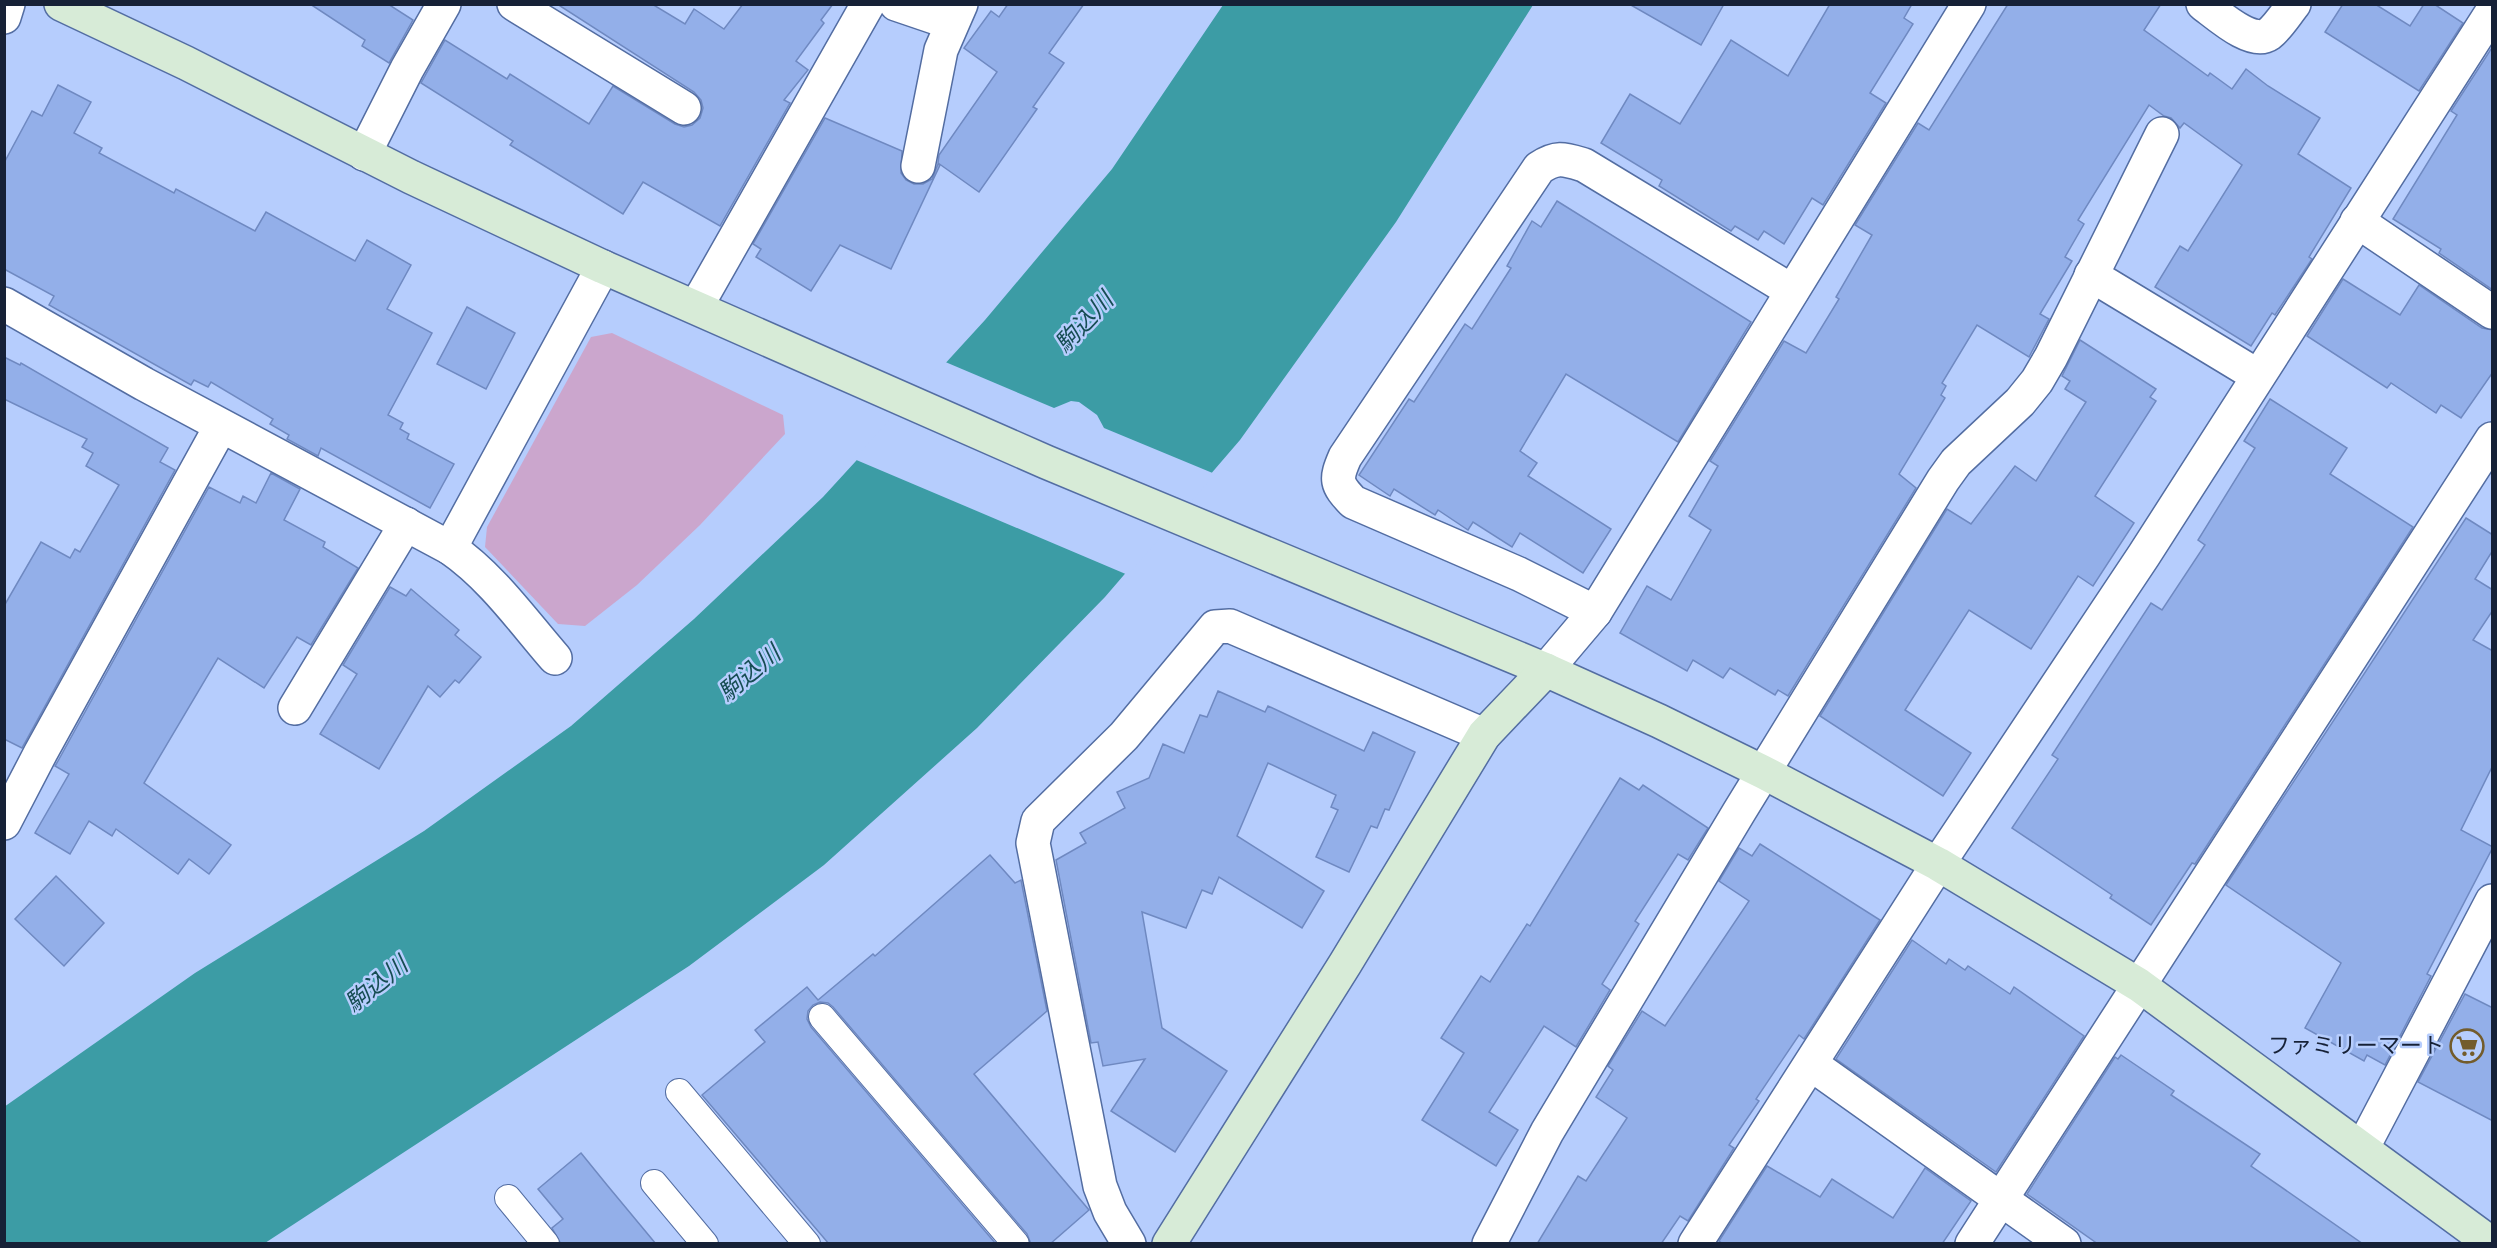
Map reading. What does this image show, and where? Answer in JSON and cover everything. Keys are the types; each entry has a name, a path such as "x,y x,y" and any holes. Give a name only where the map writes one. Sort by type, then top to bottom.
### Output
{"street":[{"path":"4,17 8,4"},
{"path":"61,4 186,63 364,154 603,267 1046,462 1546,670 1659,721 1763,772 1938,864 2139,985 2493,1244"},
{"path":"364,154 407,69 444,4"},
{"path":"514,4 684,108"},
{"path":"696,307 868,4"},
{"path":"896,4 956,14 935,73 918,166"},
{"path":"1169,1244 1345,964 1485,735 1546,670 1595,612 1970,4"},
{"path":"2203,4 2248,36 2259,39 2269,34 2294,4"},
{"path":"1695,1244 1938,864 2144,555 2493,12"},
{"path":"1489,1244 1547,1132 1763,772 1943,480 1956,462 2020,402 2052,357 2162,134"},
{"path":"1595,612 1520,574 1353,502 1340,489 1338,474 1345,458 1539,168 1551,160 1564,159 1584,165 1792,291"},
{"path":"2357,221 2493,312"},
{"path":"450,548 603,267"},
{"path":"2091,275 2258,376"},
{"path":"4,304 221,426 344,489 450,548 470,561 555,658"},
{"path":"4,823 221,426"},
{"path":"1972,1244 2493,439"},
{"path":"295,708 406,524"},
{"path":"1129,1244 1110,1212 1100,1186 1033,843 1038,821 1124,736 1215,627 1230,626 1485,735"},
{"path":"2363,1147 2481,952 2493,902"},
{"path":"1811,1064 2064,1244"}],"lane":[{"path":"822,1017 1016,1244"},
{"path":"679,1092 807,1244"},
{"path":"654,1183 705,1244"},
{"path":"508,1198 546,1244"}],"shaded area":[{"path":"612,333 783,415 785,434 700,525 637,585 585,626 558,624 485,547 487,527 591,337"}],"water":[{"name":"駒込川","path":"1223,5 1533,5 1396,222 1240,440 1105,597 977,728 824,865 689,966 265,1243 5,1243 4,1107 195,973 424,831 571,726 694,619 823,497 985,320 1112,169"}],"pier":[{"path":"943,361 1054,408 1071,401 1079,402 1097,415 1104,428 1215,474 1128,575 854,459"}],"building":[{"path":"310,4 388,4 413,20 389,63 362,46 365,40"},
{"path":"557,4 652,4 685,24 694,9 724,29 743,4 833,4 821,20 824,23 796,61 808,70 784,100 790,103 720,226 643,182 623,214 510,145 513,141 421,83 445,40 507,79 510,74 589,124 613,86 675,124 684,127 692,125 700,118 703,108 701,100 694,92"},
{"path":"1008,4 1084,4 1049,53 1064,63 1033,107 1037,109 979,192 938,163 939,155 997,72 964,48 991,11 999,17"},
{"path":"1629,4 1724,4 1701,45"},
{"path":"1830,4 1912,4 1904,18 1913,24 1870,93 1886,103 1823,205 1812,198 1784,244 1764,231 1758,240 1735,226 1731,231 1659,186 1662,180 1601,143 1630,94 1680,124 1731,40 1788,76"},
{"path":"2008,4 2161,4 2144,30 2208,76 2210,73 2232,89 2246,69 2268,86 2320,118 2298,154 2351,188 2309,257 2312,259 2275,315 2272,313 2251,346 2155,287 2180,246 2188,251 2242,165 2184,123 2180,128 2171,118 2164,116 2149,105 2078,220 2084,224 2065,257 2072,261 2040,314 2049,319 2029,357 1977,325 1942,383 1946,386 1941,395 1945,398 1899,474 1916,488 1788,696 1778,690 1775,695 1730,668 1723,678 1693,660 1687,671 1620,633 1647,586 1671,600 1711,530 1689,516 1718,466 1710,461 1784,341 1806,353 1839,299 1836,297 1872,235 1855,225 1918,123 1929,130"},
{"path":"2343,4 2375,4 2410,26 2424,4 2434,4 2463,23 2419,91 2325,32"},
{"path":"2493,46 2493,290 2439,253 2441,249 2393,219 2457,115 2451,111"},
{"path":"58,85 91,102 74,133 102,148 99,153 174,193 176,189 255,231 266,212 355,261 367,240 411,265 387,309 432,333 388,415 403,423 400,429 409,434 407,439 454,464 430,508 321,448 318,456 287,439 289,435 270,424 273,419 211,382 208,387 194,380 191,385 49,305 54,296 4,269 4,163 32,111 42,116"},
{"path":"825,118 902,151 901,173 906,180 914,184 923,184 932,179 938,164 940,165 891,269 840,245 811,291 756,257 761,249 753,244"},
{"path":"1557,201 1751,322 1678,442 1566,374 1520,451 1537,463 1528,476 1611,529 1583,573 1520,533 1512,547 1473,522 1468,530 1438,510 1435,515 1394,489 1390,496 1359,475 1409,399 1414,402 1465,324 1472,329 1511,268 1507,266 1532,221 1541,227"},
{"path":"2343,279 2400,315 2419,285 2482,328 2493,330 2493,372 2461,418 2441,405 2436,413 2391,383 2387,388 2307,336"},
{"path":"467,307 515,333 486,389 437,364"},
{"path":"2080,340 2156,389 2150,397 2156,401 2095,496 2134,523 2093,586 2078,576 2031,649 1969,610 1905,710 1971,753 1943,796 1820,716 1947,509 1971,524 2015,466 2036,481 2086,402 2065,389 2070,381 2062,376"},
{"path":"4,357 20,365 21,363 168,448 160,462 175,470 22,748 4,739 4,606 41,542 70,558 75,549 80,552 119,485 86,466 93,453 82,447 87,439 4,399"},
{"path":"2270,399 2347,448 2330,474 2413,527 2195,864 2192,863 2151,925 2110,898 2112,895 2012,828 2058,759 2052,755 2151,603 2162,610 2205,545 2198,540 2255,448 2244,441"},
{"path":"271,473 300,489 284,520 325,542 323,547 358,568 311,645 297,637 264,688 218,658 144,783 231,845 209,874 189,859 178,874 116,829 112,836 89,821 70,854 35,833 69,774 55,766 209,487 240,503 243,496 256,503"},
{"path":"2466,518 2493,535 2493,550 2475,579 2493,590 2493,610 2473,640 2493,651 2493,765 2461,830 2493,847 2427,974 2431,976 2385,1065 2367,1055 2364,1061 2305,1028 2341,963 2226,885"},
{"path":"390,587 406,596 411,589 459,630 455,635 481,657 459,683 455,680 440,697 428,686 379,769 320,734 357,674 343,665"},
{"path":"1218,691 1265,712 1268,706 1364,751 1373,732 1415,752 1389,810 1385,809 1377,828 1371,826 1349,872 1316,857 1338,810 1331,807 1336,795 1268,763 1237,836 1324,891 1302,928 1219,877 1212,894 1202,890 1186,928 1142,912 1162,1028 1227,1071 1175,1152 1111,1111 1145,1059 1103,1066 1098,1042 1091,1043 1056,860 1086,843 1080,833 1125,808 1117,792 1149,778 1163,744 1184,753 1200,715 1207,717"},
{"path":"1620,778 1639,790 1643,785 1708,828 1688,860 1678,854 1635,921 1639,924 1602,984 1610,990 1576,1047 1544,1026 1489,1112 1518,1130 1496,1166 1422,1120 1464,1053 1441,1038 1481,976 1490,982 1527,924 1530,926"},
{"path":"1760,844 1880,920 1804,1039 1799,1035 1756,1099 1759,1101 1729,1145 1734,1148 1688,1221 1680,1216 1661,1244 1537,1244 1578,1176 1586,1181 1627,1118 1596,1097 1613,1070 1608,1066 1642,1011 1665,1026 1749,901 1719,881 1739,848 1752,856"},
{"path":"990,855 1015,883 1021,880 1047,1011 974,1074 1089,1210 1050,1244 1031,1244 1027,1234 833,1007 828,1003 820,1002 808,1011 807,1019 811,1027 996,1244 829,1244 702,1095 765,1042 755,1030 807,987 818,1000 873,954 875,956"},
{"path":"56,876 104,923 64,966 15,919"},
{"path":"1912,940 1946,964 1949,959 1965,970 1968,966 2010,994 2014,987 2084,1036 1996,1172 1836,1059"},
{"name":"ファミリーマート","path":"2465,994 2493,1008 2493,1121 2418,1082"},
{"path":"2121,1055 2174,1091 2171,1095 2260,1154 2251,1166 2363,1244 2098,1244 2027,1194 2115,1057 2118,1059"},
{"path":"581,1153 656,1244 561,1244 552,1228 563,1219 538,1189"},
{"path":"1767,1166 1820,1197 1832,1179 1893,1218 1925,1168 1971,1201 1942,1244 1723,1244 1719,1241"}],"place":[{"name":"ファミリーマート","path":"2467,1046"}]}
